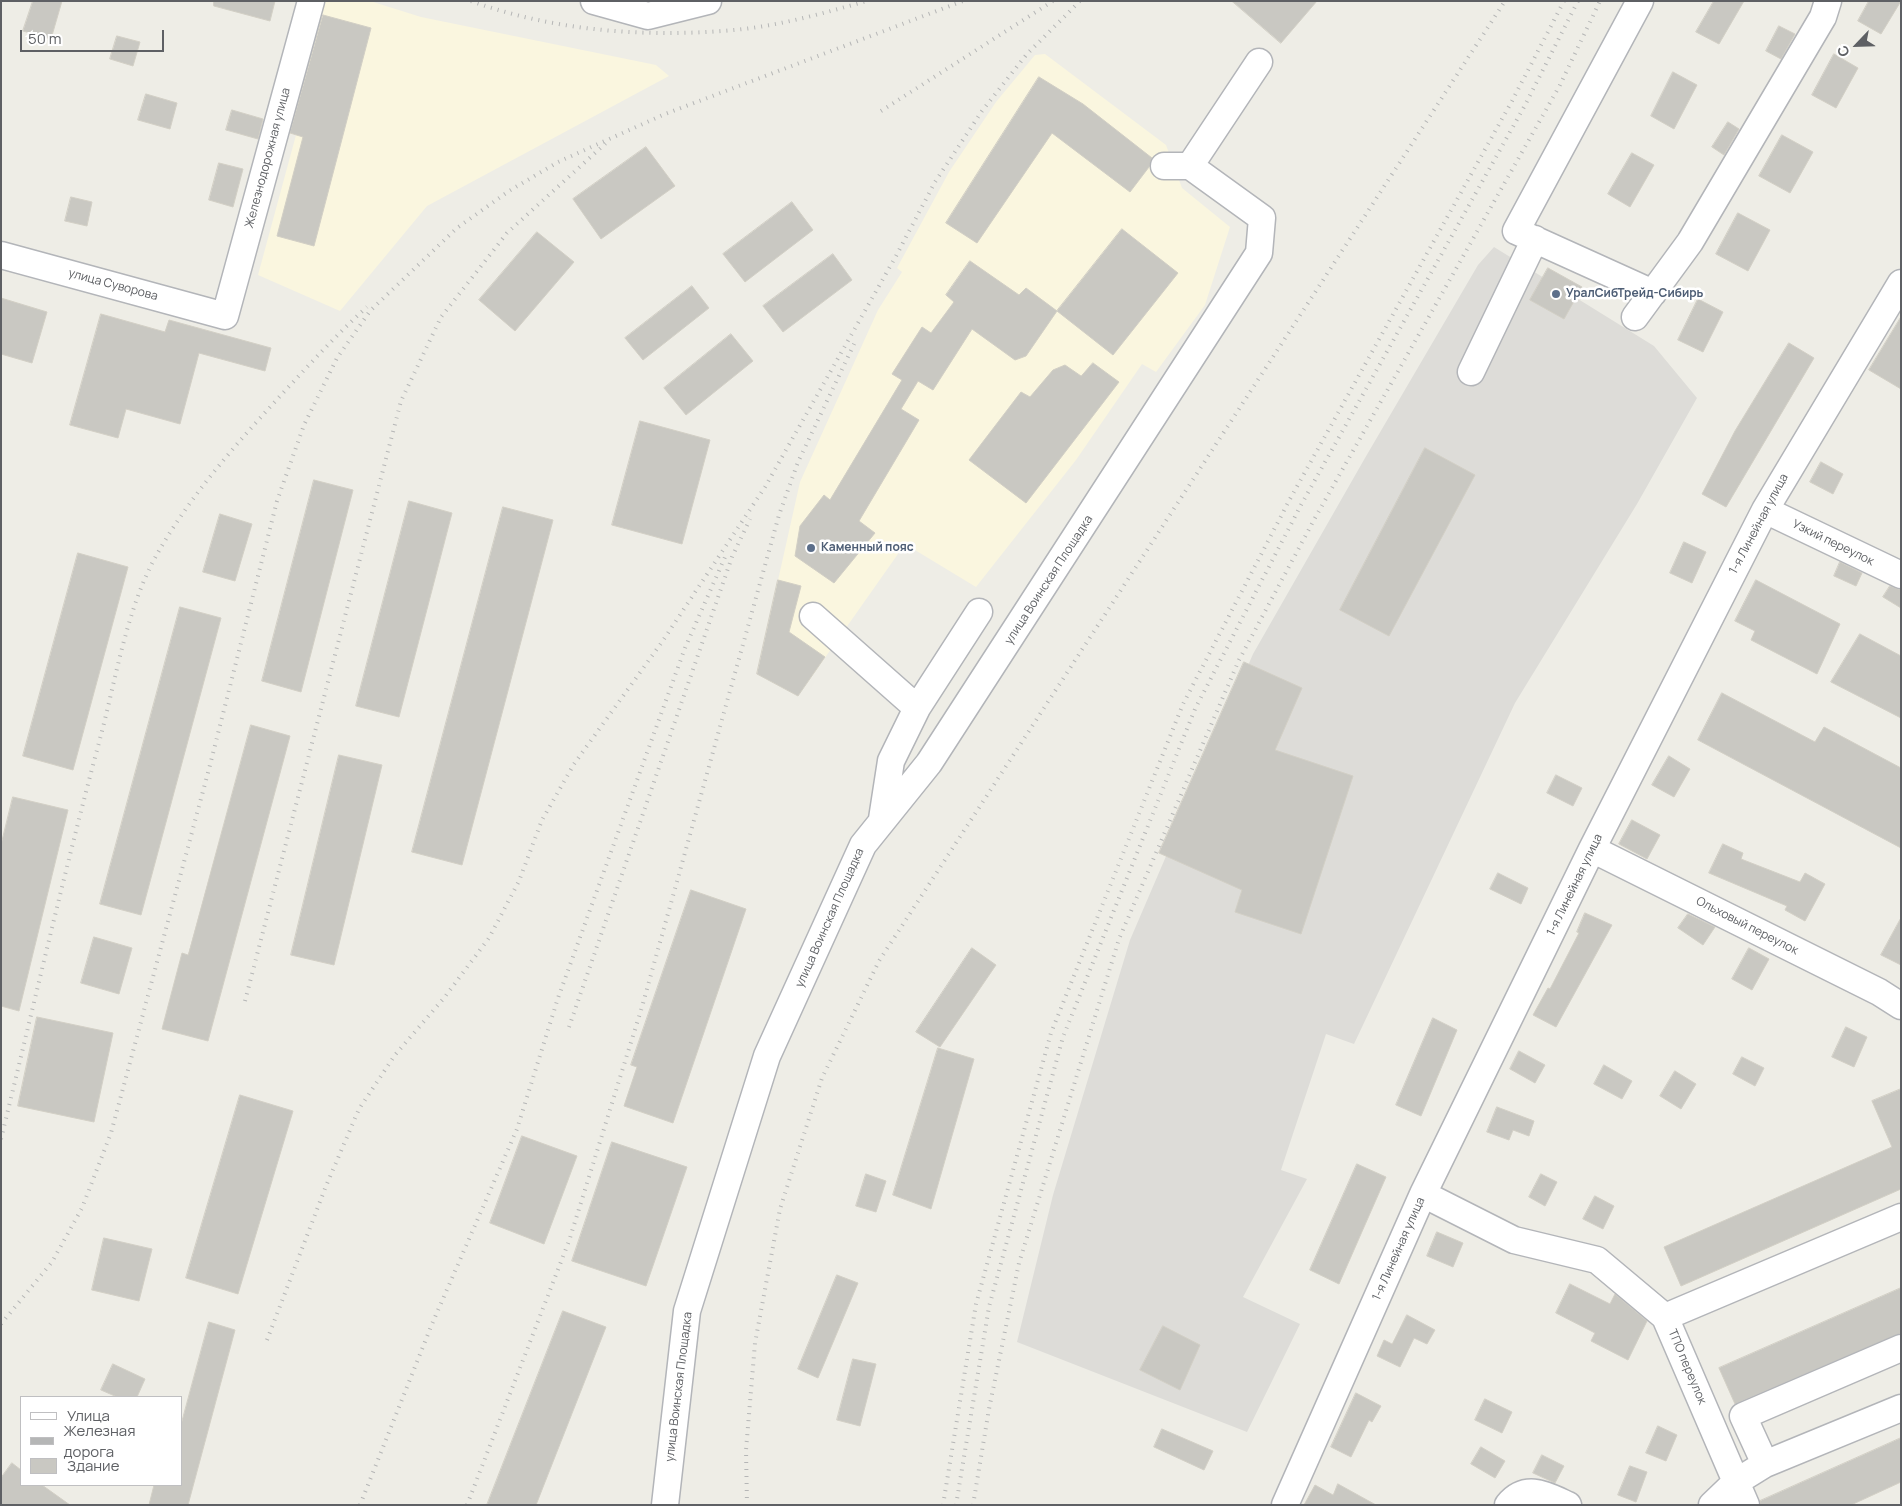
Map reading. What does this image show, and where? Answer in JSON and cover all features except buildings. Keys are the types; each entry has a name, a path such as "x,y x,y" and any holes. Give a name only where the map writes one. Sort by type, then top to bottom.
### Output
{"street":[{"name":"Железнодорожная улица","path":"225,316 311,1"},
{"path":"594,1 648,16 708,1"},
{"path":"1640,1 1516,231 1653,293"},
{"path":"1635,317 1690,242 1822,17 1828,1"},
{"path":"1164,166 1190,166 1259,62"},
{"name":"улица Воинская Площадка","path":"665,1505 688,1311 767,1056 863,845 882,819 929,764 1259,253 1262,218 1190,166"},
{"path":"1471,372 1535,239"},
{"name":"улица Суворова","path":"1,255 225,316"},
{"name":"1-я Линейная улица","path":"1285,1505 1423,1194 1592,849 1765,510 1901,283"},
{"name":"Узкий переулок","path":"1765,510 1901,575"},
{"path":"882,819 891,761 917,708 979,612"},
{"path":"813,616 917,708"},
{"name":"Ольховый переулок","path":"1592,849 1879,992 1901,1006"},
{"name":"ТПО переулок","path":"1423,1194 1514,1240 1598,1260 1665,1317 1741,1493"},
{"path":"1665,1317 1901,1217"},
{"path":"1765,1464 1743,1416 1901,1348"},
{"path":"1712,1505 1741,1493 1765,1464 1901,1408"},
{"path":"1508,1505 1514,1497 1532,1491 1540,1492 1568,1505"}],"shaded area":[{"path":"322,1 370,1 421,17 656,65 669,76 427,206 340,311 258,275 296,135 288,133"},
{"path":"1045,54 1166,145 1182,188 1230,227 1205,305 1156,372 1142,364 1076,460 976,587 905,544 798,696 757,674 800,482 878,310 902,272 897,268 949,172 996,102 1035,55"},
{"path":"1494,247 1654,346 1697,398 1637,504 1515,703 1354,1044 1326,1034 1281,1170 1307,1179 1243,1297 1300,1324 1247,1432 1017,1342 1053,1195 1130,940 1253,654 1478,265"}],"railway":[{"path":"471,1 503,11 567,25 601,30 667,33 734,30 768,25 867,1"},
{"path":"1,1324 52,1262 82,1208 111,1133 209,769 277,501 304,425 337,358 370,311 457,228 509,191 558,162 665,114 963,1"},
{"path":"881,111 1053,1"},
{"path":"267,1340 326,1186 359,1109 395,1055 444,998 489,938 519,881 542,820 574,764 662,642 765,487 896,256 935,182 982,111 1027,54 1080,1"},
{"path":"747,1505 746,1450 755,1343 780,1209 822,1078 879,961 1505,1"},
{"path":"943,1505 976,1304 1051,1033 1183,704 1290,499 1512,101 1564,1"},
{"path":"956,1505 989,1307 1063,1037 1195,709 1301,505 1524,107 1578,1"},
{"path":"973,1505 989,1409 1019,1263 1119,939 1239,660 1315,518 1560,85 1600,1"},
{"path":"245,1001 401,401 441,317 507,233 606,143"},
{"path":"1,1139 123,644 146,576 169,534 214,472 282,394 334,338 367,307"},
{"path":"467,1505 569,1241 642,1007 779,515 798,462 855,342"},
{"path":"569,1027 732,557 750,519"},
{"path":"360,1505 432,1324 517,1129 558,998 685,648 725,557"}],"place":[{"name":"УралСибТрейд-Сибирь","path":"1556,294"},
{"name":"Каменный пояс","path":"811,548"}]}
